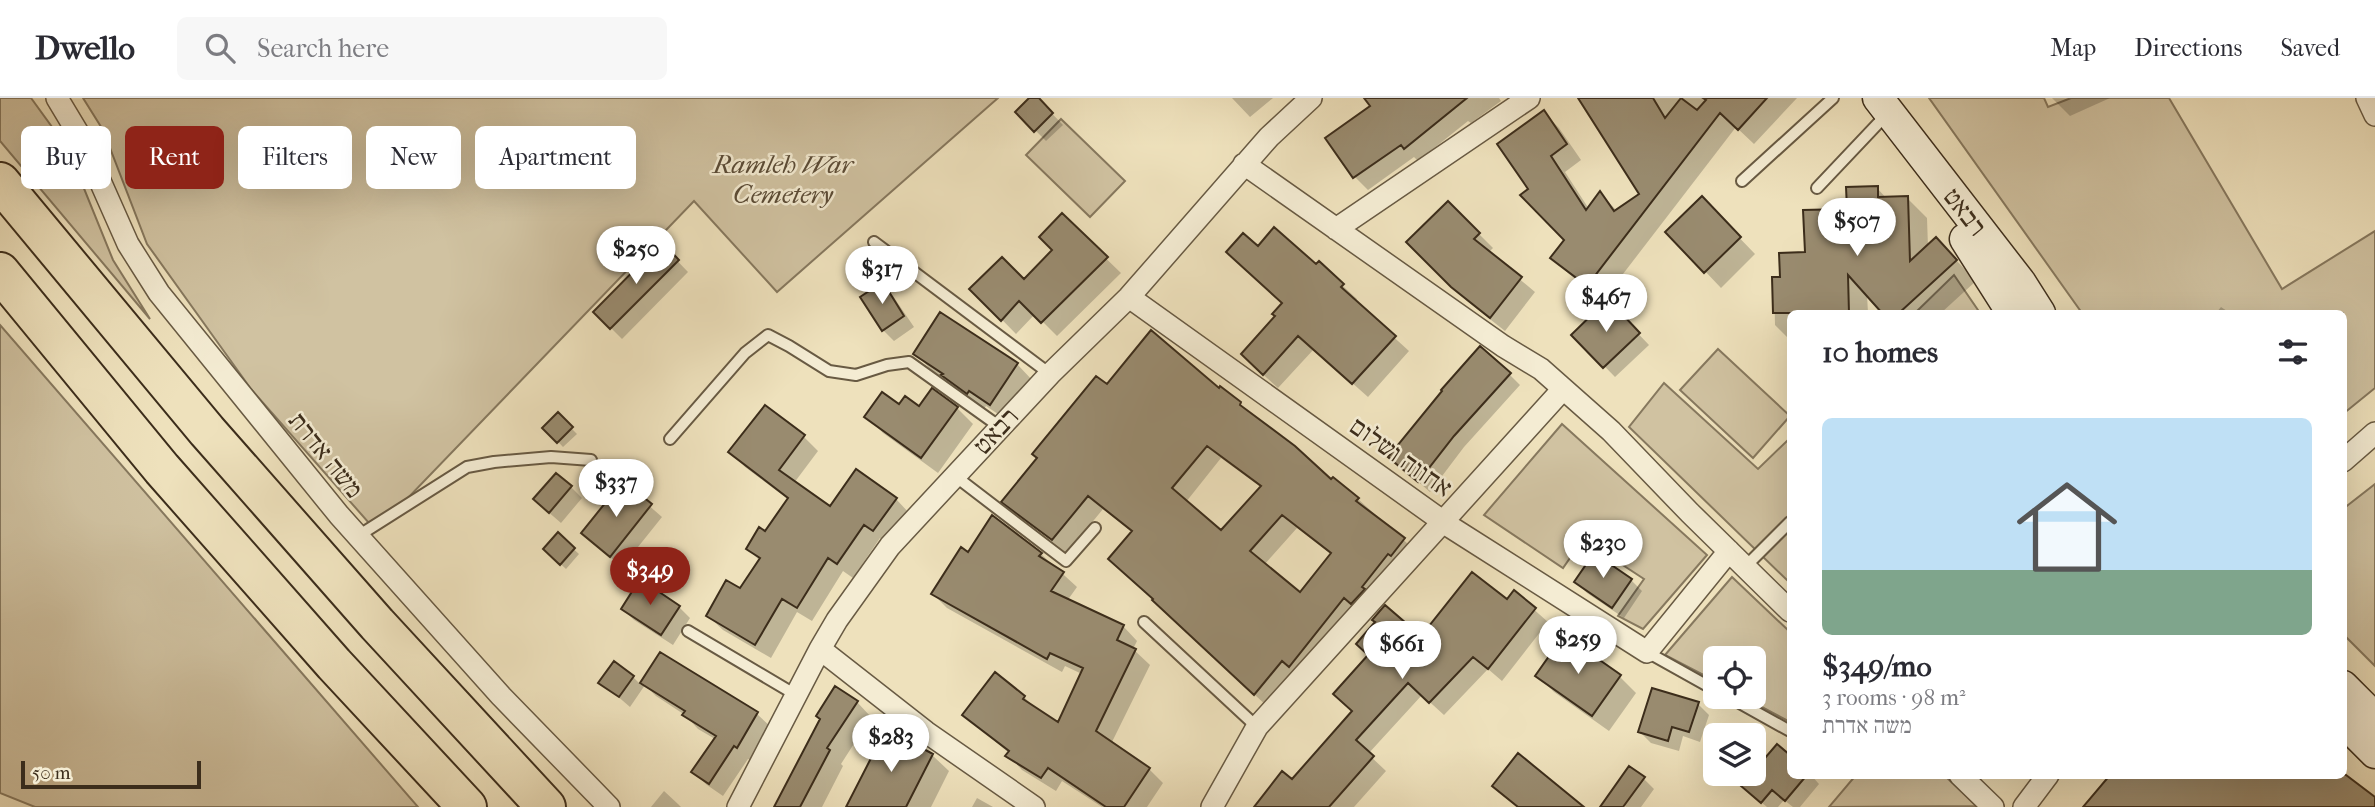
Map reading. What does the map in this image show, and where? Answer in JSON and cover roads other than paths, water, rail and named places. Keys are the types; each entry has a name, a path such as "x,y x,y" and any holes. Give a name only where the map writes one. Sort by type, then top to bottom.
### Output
{"highway":[{"path":"0,182 207,431 377,624 546,807"},
{"path":"0,272 171,479 334,664 467,807"}],"street":[{"name":"משה אדרת","path":"57,98 81,138 128,244 159,293 358,536 501,696 608,807"},
{"name":"רבאט","path":"738,807 820,649 837,620 890,546 1050,374 1129,297 1269,136 1311,98"},
{"path":"1336,229 1529,98"},
{"path":"2367,98 2375,115"},
{"name":"רבאט","path":"1883,105 2010,310"},
{"name":"רבאט","path":"1883,105 2021,283 2038,310"},
{"path":"1244,164 1503,346 1541,369 1611,431 1787,608"},
{"name":"אחווה ושלום","path":"1129,297 1443,521 1647,652"},
{"path":"1212,807 1257,727 1563,389"},
{"path":"2347,458 2375,433"},
{"path":"1647,652 1729,551"},
{"path":"820,649 926,732 1034,807"},
{"path":"2347,690 2375,718"},
{"path":"2347,725 2375,753"},
{"path":"1964,779 1993,807"},
{"path":"2024,807 2045,779"}],"lane":[{"path":"1742,181 1833,98"},
{"path":"1817,188 1883,105"},
{"path":"874,243 1050,374"},
{"path":"670,439 746,353 768,335 829,371 856,374 908,362 1000,427"},
{"path":"358,536 467,467 551,457 591,460"},
{"path":"955,476 1066,561 1095,528"},
{"path":"1745,567 1787,525"},
{"path":"1144,622 1257,727"},
{"path":"688,631 796,695"},
{"path":"1647,652 1703,683"},
{"path":"1750,709 1787,729"}],"park label":[{"name":"Ramleh War Cemetery","path":"783,179"}]}
